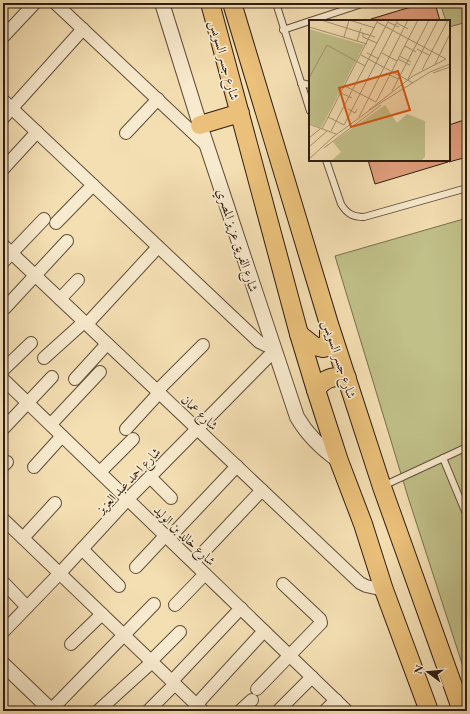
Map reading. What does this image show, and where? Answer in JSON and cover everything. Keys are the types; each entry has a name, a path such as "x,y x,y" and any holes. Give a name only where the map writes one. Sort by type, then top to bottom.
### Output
{"main road":[{"name":"شارع جسر السويس","path":"210,3 299,334 316,390 339,461 363,524 384,590 429,711"},
{"name":"شارع جسر السويس","path":"232,3 329,324 382,486 462,711"},
{"path":"200,125 240,113"},
{"path":"299,334 314,346 323,348 326,347 329,340 329,324"},
{"path":"316,390 329,378 347,378"}],"street":[{"path":"3,36 35,3"},
{"path":"56,3 207,146"},
{"name":"شارع الفريق عزيز المصري","path":"162,3 200,125 297,418 321,448 339,461"},
{"path":"3,118 7,104 83,29"},
{"path":"126,133 158,100"},
{"path":"7,104 259,342 274,348"},
{"path":"3,169 37,132"},
{"path":"56,223 93,185"},
{"path":"6,253 44,219"},
{"path":"5,308 67,241"},
{"path":"44,358 85,323 158,247"},
{"name":"شارع عمان","path":"6,253 35,276 60,299 360,583 384,590"},
{"path":"60,299 78,280"},
{"path":"3,370 31,343"},
{"path":"75,379 107,344"},
{"path":"100,472 158,392 202,345"},
{"name":"شارع احمد عبد العزيز","path":"3,632 128,499 198,429 274,348"},
{"path":"50,424 100,372"},
{"path":"3,429 52,377"},
{"name":"شارع خالد بن الوليد","path":"3,379 347,711"},
{"path":"34,467 62,436"},
{"path":"136,567 237,466"},
{"path":"150,477 171,498"},
{"path":"194,562 262,490"},
{"path":"23,538 55,504"},
{"path":"3,519 174,682 198,708 264,631"},
{"path":"82,549 119,586"},
{"path":"175,605 205,574"},
{"path":"3,582 27,607"},
{"path":"257,689 321,621 283,584"},
{"path":"3,664 52,711 154,604"},
{"path":"148,711 241,608"},
{"path":"71,644 102,614"},
{"path":"98,711 152,661 180,632"},
{"path":"278,711 312,677"},
{"path":"240,711 252,700"},
{"path":"326,711 336,700"}],"lane":[{"path":"276,3 283,30 309,108"},
{"path":"313,20 365,3"},
{"path":"283,30 309,21"},
{"path":"301,83 309,85"},
{"path":"326,161 344,210 350,215 356,217 364,217 467,188"},
{"path":"382,486 467,448"},
{"path":"443,458 467,516"}],"shaded area":[{"path":"440,3 462,3 467,14 467,22 450,27 450,20 446,20"},
{"path":"467,218 467,679 408,497 335,256"}],"building":[{"path":"424,3 435,3 440,20 372,20"},
{"path":"467,119 467,157 449,162 450,161 450,125"},
{"path":"368,161 448,161 448,162 375,184"}]}
